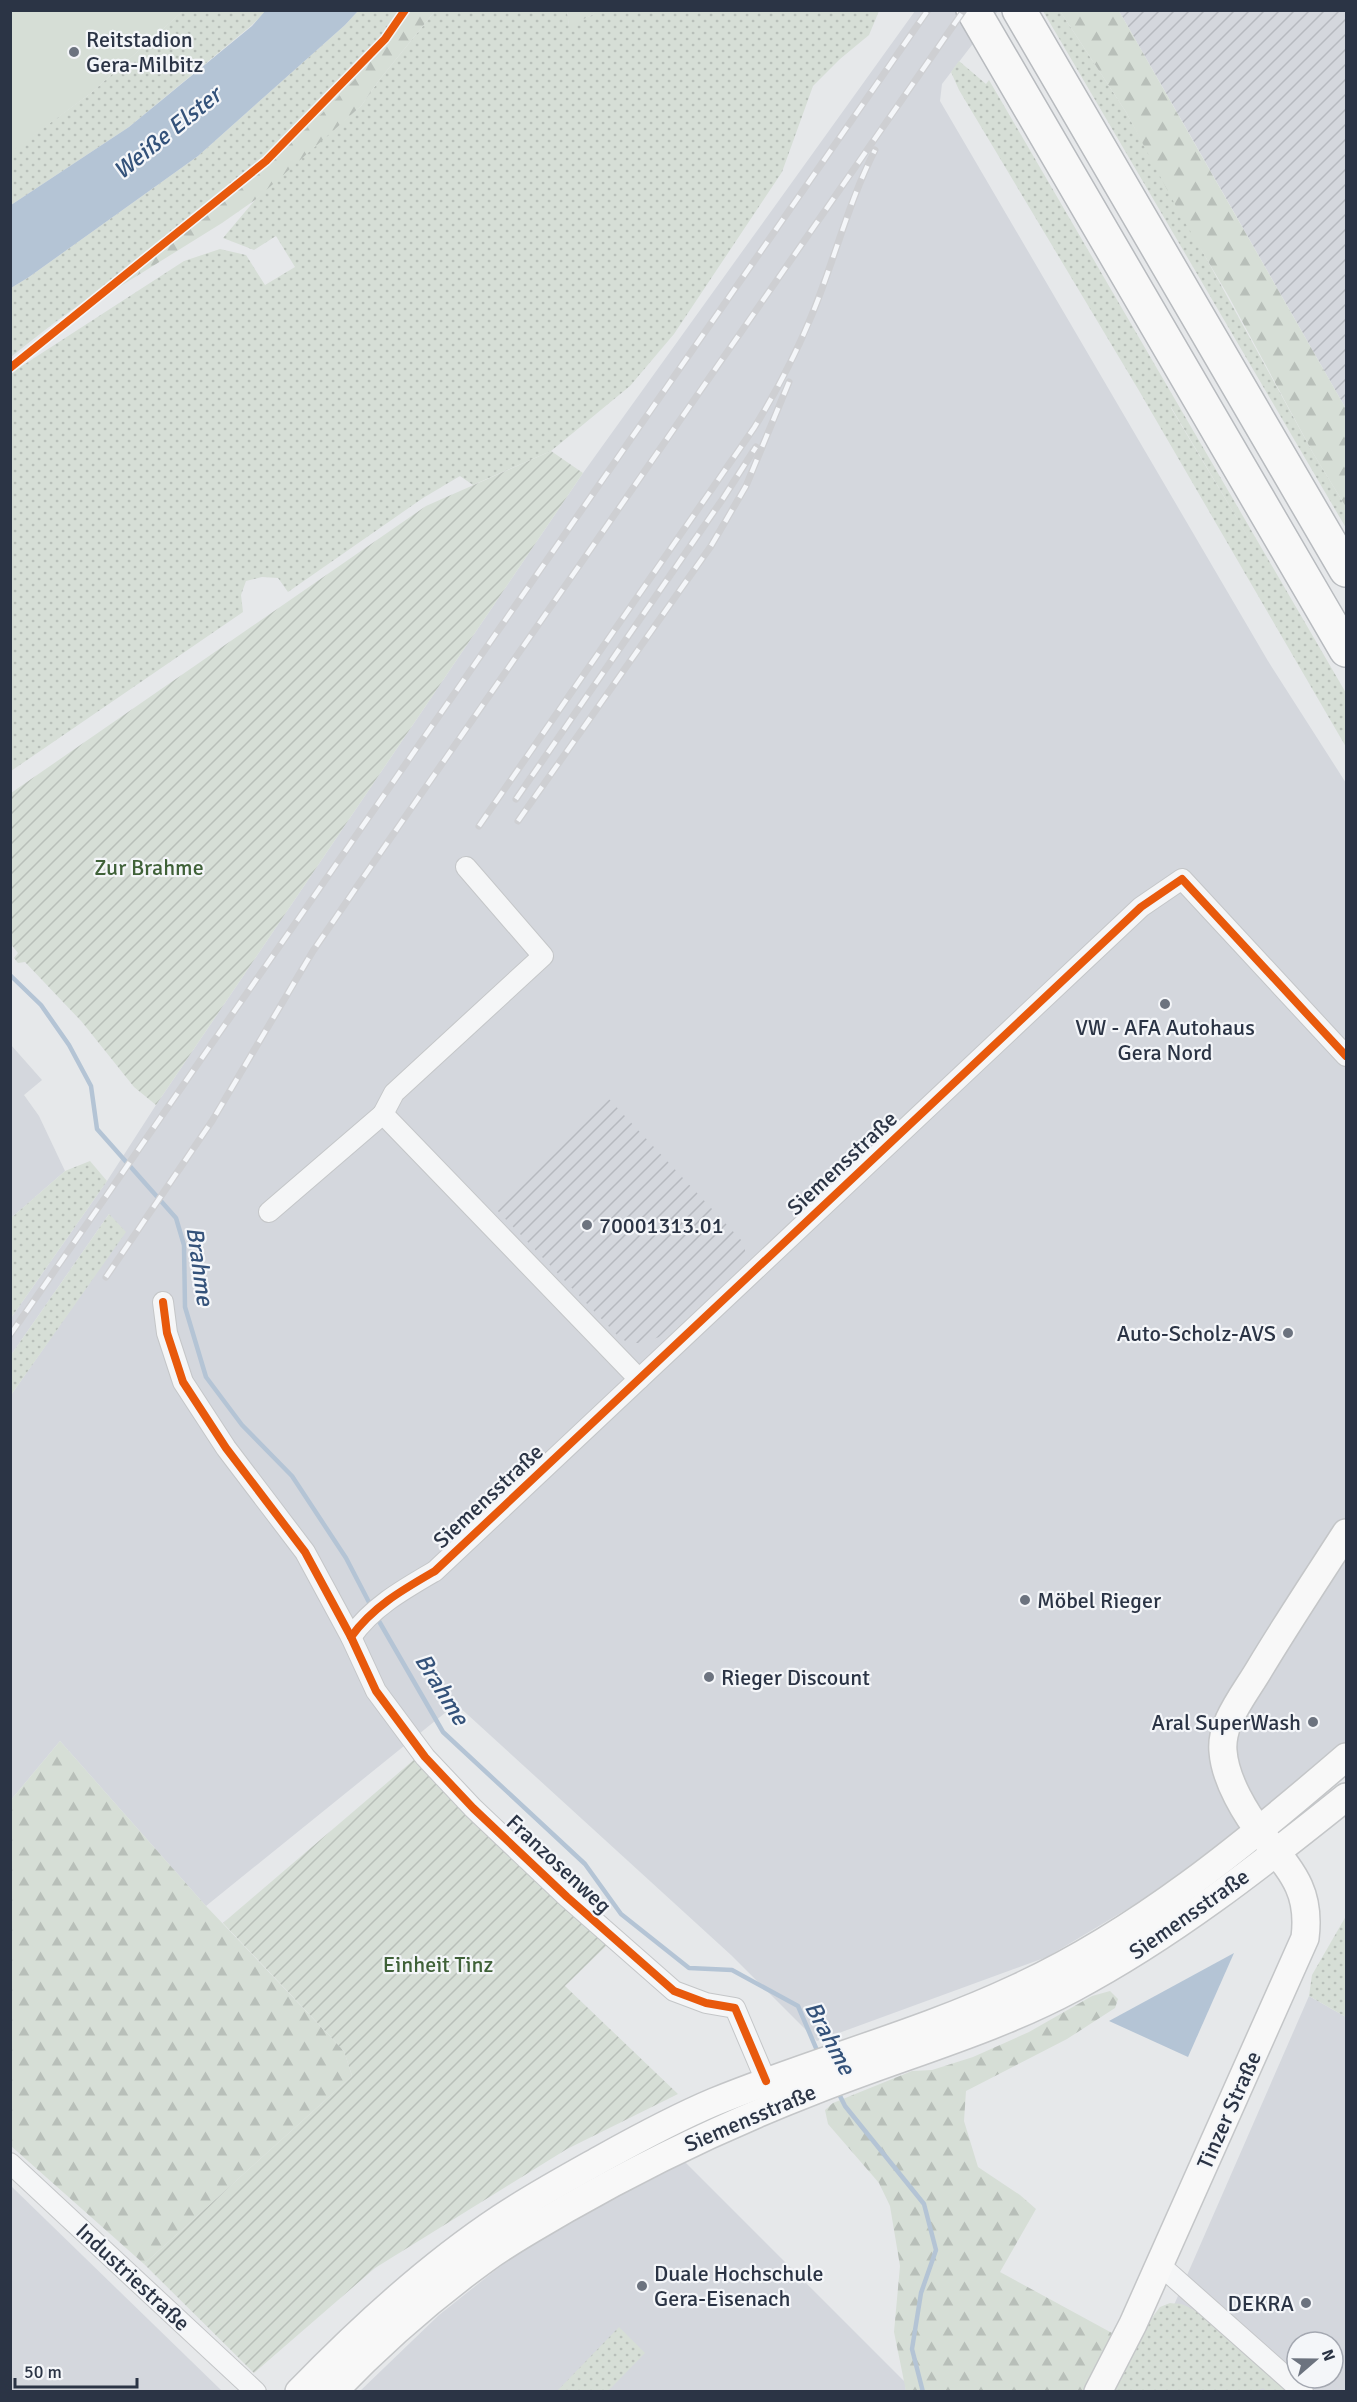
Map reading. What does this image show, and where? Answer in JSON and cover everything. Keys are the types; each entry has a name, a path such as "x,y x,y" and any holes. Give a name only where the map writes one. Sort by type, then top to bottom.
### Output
{"highway":[{"path":"973,10 1347,650"},
{"path":"1023,17 1347,570"}],"main road":[{"path":"1259,1830 1226,1767 1223,1750 1228,1720 1347,1533"},
{"name":"Siemensstraße","path":"333,2391 372,2351 411,2317 506,2245 770,2094 848,2065 1062,1966 1195,1880 1347,1757"},
{"name":"Siemensstraße","path":"848,2065 959,2039 1015,2016 1073,1988 1125,1958 1192,1914 1347,1797"},
{"name":"Tinzer Straße","path":"1098,2391 1133,2324 1160,2265 1305,1938 1306,1904 1300,1886 1293,1873 1259,1830"},
{"path":"1300,1886 1304,1872 1306,1830"},
{"name":"Siemensstraße","path":"299,2391 346,2343 397,2297 500,2218 547,2189 651,2132 711,2103 770,2094"}],"street":[{"path":"269,1212 383,1114 394,1093 543,956 466,867"},
{"name":"Siemensstraße","path":"354,1631 387,1600 435,1571 1141,907 1182,879 1347,1056"},
{"path":"383,1114 639,1379"},
{"name":"Franzosenweg","path":"164,1302 167,1333 183,1382 226,1448 305,1552 354,1631 376,1691 418,1748 473,1808 567,1897 674,1991 706,2003 735,2008 770,2094"},
{"name":"Industriestraße","path":"10,2163 256,2391"},
{"path":"1160,2265 1303,2391"}],"shaded area":[{"path":"915,11 998,11 942,84 940,101 1268,661 1346,783 1346,1743 1267,1814 1186,1874 1047,1957 817,2041 731,1955 456,1704 206,1906 60,1741 11,1800 11,1395 125,1232 109,1214 11,1355 11,1318 107,1181 583,473"},
{"path":"1119,11 1346,11 1346,409 1194,142"},
{"path":"11,1045 42,1080 24,1095 39,1116 65,1171 11,1218"},
{"path":"608,1098 742,1241 745,1250 746,1258 659,1337 642,1343 628,1343 617,1335 493,1206"},
{"path":"1309,1996 1346,2017 1346,2391 1136,2392"},
{"name":"Duale Hochschule Gera-Eisenach","path":"684,2161 905,2382 906,2391 359,2392 439,2315 513,2256 569,2220"},
{"path":"11,2186 222,2391 11,2391"}],"green space":[{"name":"Reitstadion Gera-Milbitz","path":"11,10 183,11 91,93 11,152"},
{"path":"567,10 596,11 569,26"},
{"path":"596,10 879,11 869,35 813,86 782,172 674,334 630,386 551,451 473,485 460,476 423,498 288,592 278,578 262,577 246,581 241,595 243,612 11,771 11,373 184,261 220,249 246,255 265,285 295,267 276,236 254,250 223,238 280,175 361,106 435,11 567,11 569,25 592,15"},
{"path":"183,11 266,11 129,127 11,205 10,152 91,93"},
{"path":"358,11 411,11 358,77 266,167 200,222 67,313 11,357 11,288 198,156"},
{"path":"411,11 435,11 361,106 255,200 103,297 110,289 232,194 309,126 345,90"},
{"path":"1043,11 1060,11 1126,112 1313,453 1346,507 1346,528"},
{"path":"1060,11 1119,11 1346,409 1346,507 1313,453 1126,112"},
{"path":"959,61 986,84 989,80 1346,693 1346,747 1138,389 959,90 951,72","holes":["1171,407 1263,562 1171,408"]},
{"name":"Zur Brahme","path":"551,451 583,473 156,1105 134,1087 82,1022 25,962 18,963 14,958 18,953 10,943 11,793 426,506"},
{"path":"90,1161 107,1181 11,1318 11,1218 65,1171"},
{"path":"109,1214 126,1232 11,1395 11,1355"},
{"path":"60,1741 206,1906 344,2051 352,2076 144,2264 11,2146 11,1800"},
{"name":"Einheit Tinz","path":"416,1758 462,1811 607,1945 565,1986 678,2094 567,2149 375,2268 254,2373 144,2264 352,2076 344,2051 223,1923"},
{"path":"1346,1916 1346,2017 1309,1996 1312,1975"},
{"path":"1110,1991 1118,1999 1115,2008 1067,2039 966,2091 964,2121 978,2167 1020,2195 1036,2209 1000,2272 1112,2333 1085,2391 906,2391 894,2332 900,2266 890,2206 879,2183 828,2124 825,2110 833,2103 912,2071 932,2070 973,2057 1029,2032 1092,1996"},
{"path":"1170,2303 1184,2305 1223,2331 1285,2391 1267,2391 1263,2388 1255,2392 1108,2392 1154,2315 1160,2307"},
{"path":"619,2327 645,2353 608,2391 557,2391"}],"water":[{"name":"Weiße Elster","path":"266,10 358,11 198,156 11,288 11,205 129,127 252,26"},
{"path":"1234,1953 1188,2057 1109,2021"}],"waterway":[{"name":"Brahme","path":"10,975 41,1005 69,1045 91,1086 97,1129 176,1218 184,1245 185,1307 206,1377 242,1425 292,1476 346,1558 372,1608"},
{"name":"Brahme","path":"376,1616 443,1732 585,1864 621,1914 689,1968 732,1970 798,2006 819,2055"},
{"name":"Brahme","path":"838,2092 845,2106 924,2204 936,2250 921,2293 912,2349 923,2392"}],"railway":[{"path":"10,1335 928,10"},
{"path":"106,1277 212,1121 313,951 964,10"},
{"path":"479,826 754,428 785,374 805,331 865,170 875,150"},
{"path":"518,821 711,546 746,486 789,382"},
{"path":"516,799 756,447"}],"cycle path":[{"path":"10,368 266,161 385,39 405,10"},
{"path":"351,1637 359,1626 379,1608 435,1571 1141,907 1182,879 1346,1056"},
{"path":"163,1302 167,1333 183,1382 226,1448 305,1552 351,1637 376,1691 425,1757 473,1808 567,1897 674,1991 706,2003 735,2008 766,2081"}],"place":[{"name":"Reitstadion Gera-Milbitz","path":"74,52"},
{"name":"VW - AFA Autohaus Gera Nord","path":"1165,1004"},
{"name":"70001313.01","path":"587,1225"},
{"name":"Auto-Scholz-AVS","path":"1288,1333"},
{"name":"Möbel Rieger","path":"1025,1600"},
{"name":"Rieger Discount","path":"709,1677"},
{"name":"Aral SuperWash","path":"1313,1722"},
{"name":"Duale Hochschule Gera-Eisenach","path":"642,2286"},
{"name":"DEKRA","path":"1306,2303"}]}
